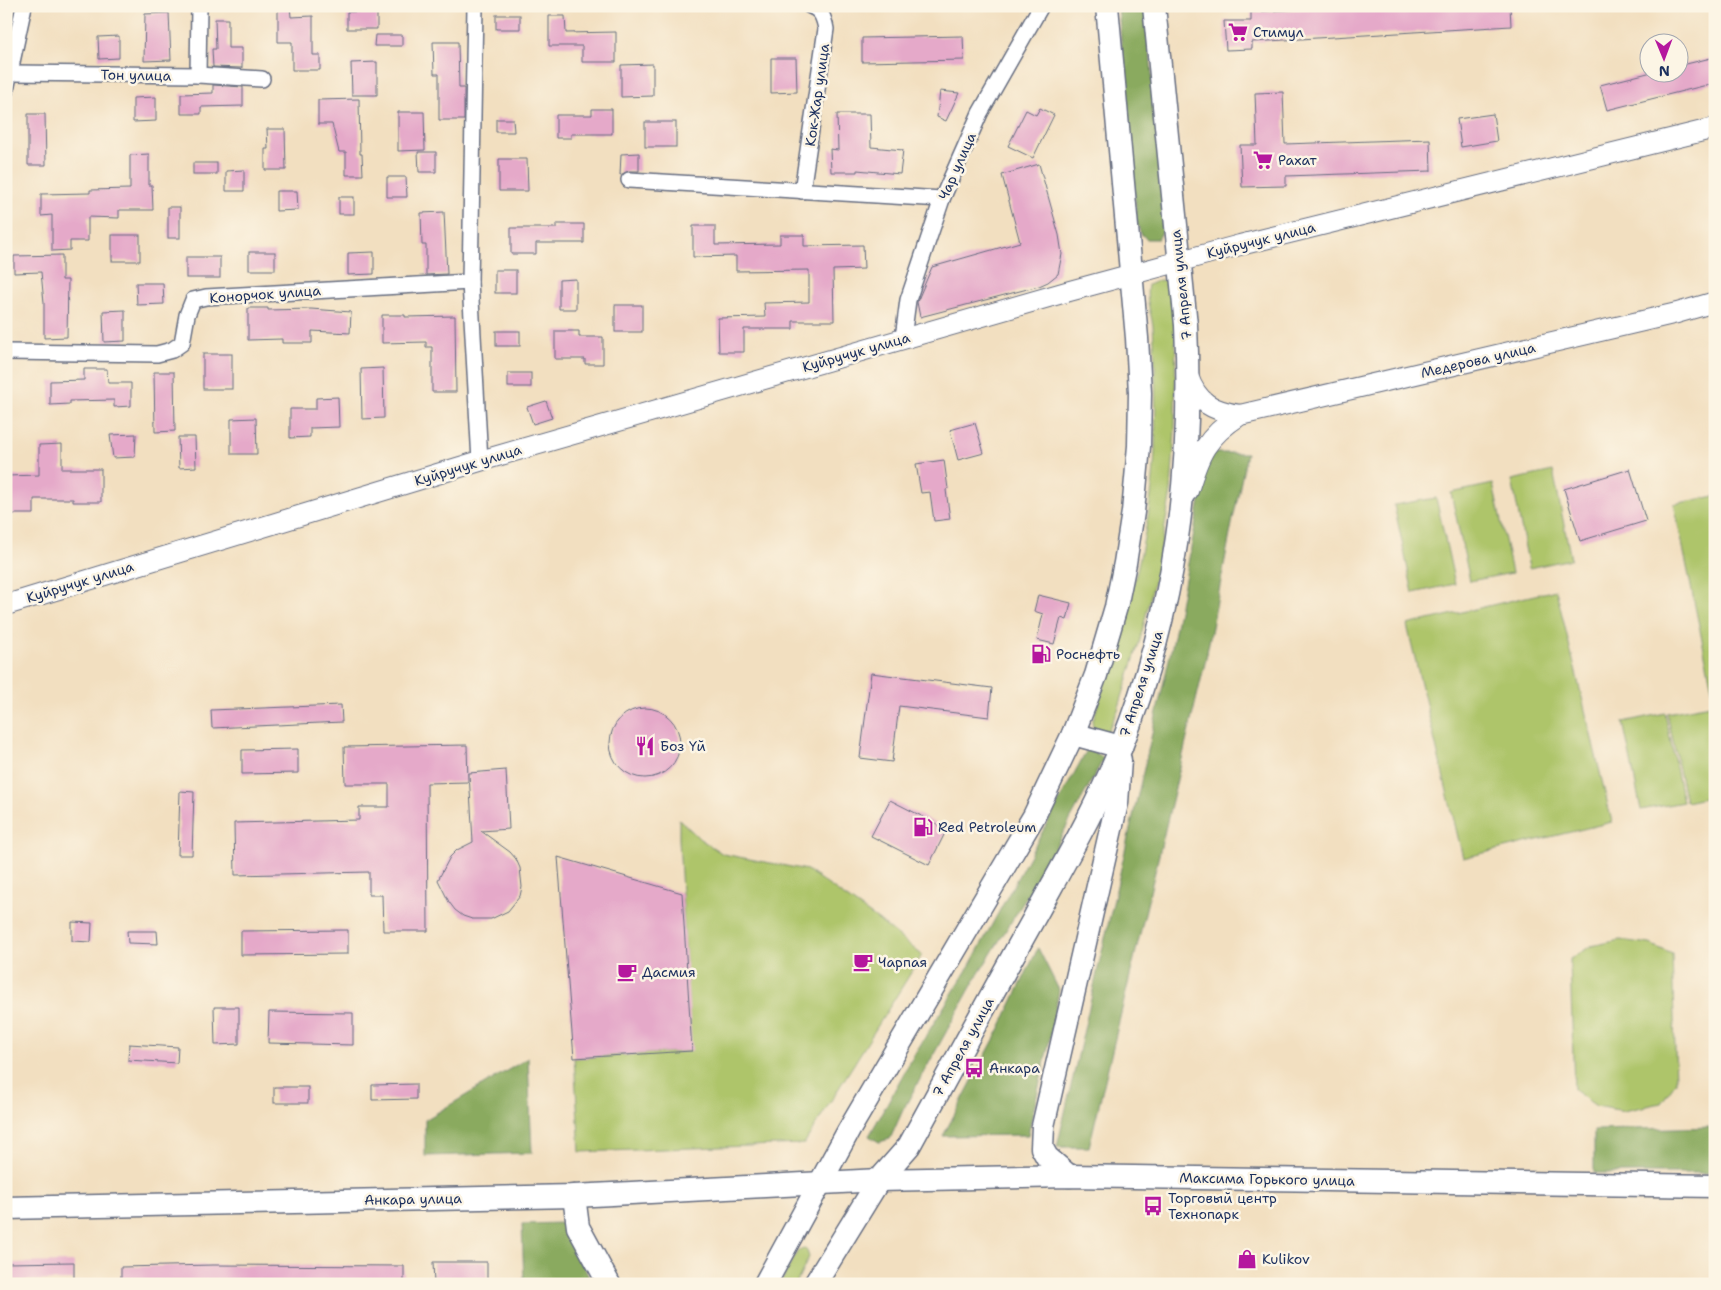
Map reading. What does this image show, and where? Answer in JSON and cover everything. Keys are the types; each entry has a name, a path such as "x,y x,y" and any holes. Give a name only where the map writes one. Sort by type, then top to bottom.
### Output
{"main road":[{"path":"765,1284 819,1183 1034,816 1074,734 1096,675 1116,607 1132,521 1139,446 1140,393 1137,338 1107,6"},
{"name":"7 Апреля улица","path":"814,1284 879,1180 909,1146 1084,828 1121,747 1144,684 1160,626 1173,565 1181,514 1188,425 1188,376 1186,325 1154,6"},
{"path":"1069,1176 1047,1157 1042,1148 1043,1126 1117,803 1121,747 1074,734"},
{"name":"Максима Горького улица","path":"819,1183 1069,1176 1715,1186"},
{"name":"Анкара улица","path":"6,1208 574,1196 819,1183"},
{"path":"574,1196 578,1227 609,1284"}],"street":[{"path":"6,90 24,6"},
{"path":"198,75 199,6"},
{"path":"474,6 470,282 480,461"},
{"name":"Кок-Жар улица","path":"802,190 826,29 824,16 813,6 810,6"},
{"name":"Чар улица","path":"903,338 908,300 942,199 980,113 1041,6"},
{"name":"Тон улица","path":"10,73 198,75 262,79"},
{"name":"Куйручук улица","path":"6,605 480,461 1131,274 1715,128"},
{"path":"629,180 942,199"},
{"name":"Конорчок улица","path":"6,352 156,354 172,350 182,343 187,315 193,300 206,297 470,282"},
{"name":"Медерова улица","path":"1188,376 1196,394 1202,401 1227,413 1240,415 1677,313 1715,302"},
{"name":"Медерова улица","path":"1181,514 1196,465 1204,448 1216,433 1240,415"}],"green space":[{"path":"1118,6 1146,6 1165,222 1163,231 1158,239 1147,239 1141,234 1137,224"},
{"path":"1159,280 1170,281 1173,285 1176,321 1175,429 1171,492 1158,565 1140,640 1118,710 1108,730 1103,733 1094,730 1092,723 1123,623 1141,554 1152,485 1156,404 1153,326 1147,290 1148,285"},
{"path":"1209,453 1247,453 1205,663 1089,1147 1057,1147 1173,642"},
{"path":"1553,471 1571,559 1529,568 1512,480"},
{"path":"1493,484 1512,573 1470,581 1451,493"},
{"path":"1715,496 1715,703 1674,504"},
{"path":"1436,498 1455,584 1413,593 1394,505"},
{"path":"1556,590 1612,822 1463,858 1407,625"},
{"path":"1710,705 1715,729 1715,796 1686,802 1667,713"},
{"path":"1665,713 1683,802 1641,810 1623,722"},
{"path":"1088,748 1104,758 1038,879 976,978 903,1110 890,1139 879,1142 869,1136 914,1055 970,965"},
{"path":"679,819 700,839 723,854 807,870 878,920 922,955 804,1144 580,1152 574,1058 691,1051"},
{"path":"1620,940 1650,944 1672,954 1676,1082 1661,1103 1624,1111 1596,1106 1574,1090 1570,959 1591,946"},
{"path":"1038,948 1059,990 1028,1135 943,1136 999,1030"},
{"path":"528,1058 532,1153 425,1156 425,1120"},
{"path":"1715,1127 1715,1173 1594,1173 1594,1130"},
{"path":"562,1223 593,1284 524,1284 522,1224"},
{"path":"805,1249 809,1257 796,1284 780,1284 798,1250"}],"building":[{"path":"278,6 290,6 291,17 313,16 313,55 320,55 320,70 292,70 292,42 278,42"},
{"path":"1359,6 1510,6 1511,26 1252,42 1252,49 1226,50 1224,21 1251,21 1251,12"},
{"path":"377,11 377,29 347,29 347,12"},
{"path":"169,13 171,60 144,61 145,14"},
{"path":"496,15 520,15 520,29 496,29"},
{"path":"549,16 565,16 566,33 616,32 616,62 582,62 582,46 549,46"},
{"path":"215,19 228,19 228,48 242,48 242,68 213,67 212,49 216,49"},
{"path":"375,35 402,35 402,46 374,46"},
{"path":"119,36 119,58 99,59 98,37"},
{"path":"963,36 964,60 862,62 862,38"},
{"path":"433,42 458,42 459,88 464,88 464,120 439,120 439,74 434,74"},
{"path":"1715,57 1715,83 1607,110 1600,85 1638,76 1638,82 1688,82 1688,64"},
{"path":"771,58 796,58 797,92 771,93"},
{"path":"377,62 377,95 352,95 351,63"},
{"path":"653,64 653,96 621,97 621,65"},
{"path":"213,85 243,87 243,106 201,107 201,114 181,114 181,94 213,93"},
{"path":"940,91 959,93 946,121 937,117"},
{"path":"1283,92 1285,144 1430,139 1431,171 1286,176 1286,186 1242,187 1240,145 1257,145 1255,93"},
{"path":"156,97 156,121 133,122 133,98"},
{"path":"359,99 360,154 362,154 363,175 346,175 346,152 339,152 332,124 318,124 318,100"},
{"path":"1040,108 1054,115 1033,158 1008,146 1026,110 1036,115"},
{"path":"592,109 612,109 612,134 571,134 571,138 556,138 556,115 592,115"},
{"path":"398,112 424,112 425,150 398,151"},
{"path":"28,114 45,114 46,165 28,165"},
{"path":"837,114 870,114 871,147 903,150 900,174 857,170 857,172 831,172 830,149 838,150"},
{"path":"1493,114 1497,141 1461,147 1457,119"},
{"path":"496,119 513,119 514,132 496,132"},
{"path":"645,122 676,122 676,147 645,147"},
{"path":"267,129 285,129 286,170 265,170 265,149 268,149"},
{"path":"418,152 436,152 436,172 419,172"},
{"path":"639,153 639,171 629,171 620,175 621,154"},
{"path":"149,154 149,185 152,185 153,210 119,210 119,218 88,217 88,241 70,241 70,250 52,251 52,215 41,216 41,194 90,193 90,190 130,189 130,155"},
{"path":"499,159 527,159 528,191 499,191"},
{"path":"193,163 217,163 217,174 193,174"},
{"path":"1039,164 1059,235 1062,254 1058,274 1039,286 920,317 917,302 932,267 1020,242 1002,175"},
{"path":"244,170 244,191 226,191 226,171"},
{"path":"387,177 406,177 407,197 387,197"},
{"path":"276,191 297,191 298,210 276,211"},
{"path":"339,197 354,197 354,214 339,214"},
{"path":"168,207 180,207 180,238 168,238"},
{"path":"444,212 447,274 426,275 426,245 422,245 421,213"},
{"path":"556,224 584,224 584,243 536,243 536,254 511,254 511,228 556,228"},
{"path":"693,226 715,226 715,245 780,244 780,235 804,235 804,246 863,245 864,269 833,270 834,321 793,321 793,329 744,329 744,352 719,352 718,318 765,317 764,303 809,302 809,270 736,271 736,256 693,257"},
{"path":"112,235 140,235 140,261 112,261"},
{"path":"249,252 275,252 275,270 249,270"},
{"path":"374,252 374,274 348,275 348,253"},
{"path":"62,255 62,280 68,280 67,337 44,338 44,303 41,272 14,273 14,256"},
{"path":"186,257 220,257 220,278 186,278"},
{"path":"495,270 516,270 516,293 495,293"},
{"path":"576,279 576,309 559,309 559,280"},
{"path":"136,283 163,283 164,304 137,305"},
{"path":"615,305 642,305 642,332 615,332"},
{"path":"248,308 351,312 350,333 312,331 312,343 282,343 282,339 248,340"},
{"path":"125,310 125,341 104,342 103,311"},
{"path":"382,315 405,315 405,317 455,316 456,392 432,392 432,347 426,347 426,342 382,343"},
{"path":"496,331 520,331 520,346 496,346"},
{"path":"555,331 579,331 579,337 603,337 603,364 585,364 585,359 555,359"},
{"path":"203,354 232,354 232,389 203,389"},
{"path":"383,368 384,418 362,419 361,369"},
{"path":"84,369 107,369 108,383 131,383 131,406 114,407 114,400 70,401 70,404 50,405 50,381 84,380"},
{"path":"154,372 174,372 175,431 155,432"},
{"path":"508,373 531,373 531,387 508,387"},
{"path":"338,397 339,427 310,428 310,437 290,438 290,409 316,409 316,398"},
{"path":"546,401 552,418 533,424 527,407"},
{"path":"256,418 257,454 231,454 231,419"},
{"path":"975,423 984,453 958,460 950,430"},
{"path":"136,434 135,457 113,458 110,435"},
{"path":"178,437 195,437 196,467 179,468"},
{"path":"62,444 62,469 101,469 101,502 73,502 73,499 34,499 34,514 8,514 7,476 39,475 39,445"},
{"path":"944,460 950,519 934,521 930,492 921,493 916,464"},
{"path":"1630,469 1646,521 1580,541 1564,489"},
{"path":"1038,595 1071,603 1067,620 1061,618 1054,644 1037,640 1043,614 1034,611"},
{"path":"871,673 992,688 989,717 899,706 892,762 860,758"},
{"path":"341,705 342,722 212,728 211,710"},
{"name":"Боз Үй","path":"645,708 658,711 670,718 677,730 680,743 677,756 670,768 658,775 645,778 632,775 620,768 613,756 610,743 613,730 620,718 632,711"},
{"path":"467,745 468,782 427,783 428,931 383,931 382,895 369,895 369,872 235,875 234,823 359,820 359,807 389,807 389,784 345,784 344,747"},
{"path":"298,749 298,773 242,774 242,750"},
{"path":"506,770 509,829 481,831 510,852 516,859 520,868 522,887 520,896 508,911 491,919 472,919 463,916 455,910 438,880 450,857 457,850 473,842 469,773"},
{"path":"180,791 194,792 192,855 178,855"},
{"path":"890,800 947,829 929,865 871,836"},
{"name":"Дасмия","path":"558,857 682,893 692,1051 574,1058"},
{"path":"72,922 92,923 91,942 72,941"},
{"path":"348,930 348,954 241,955 241,931"},
{"path":"127,931 157,931 158,944 128,943"},
{"path":"214,1007 239,1007 239,1044 215,1045"},
{"path":"269,1012 353,1013 353,1045 268,1043"},
{"path":"129,1044 178,1047 177,1063 128,1060"},
{"path":"416,1084 416,1099 372,1100 372,1085"},
{"path":"274,1087 308,1087 308,1103 274,1103"},
{"path":"74,1262 74,1280 6,1281 6,1263"},
{"path":"433,1262 487,1262 487,1284 434,1284"},
{"path":"213,1265 404,1266 404,1284 121,1284 121,1267"}],"place":[{"name":"Стимул","path":"1238,32"},
{"name":"Рахат","path":"1263,160"},
{"name":"Роснефть","path":"1041,654"},
{"name":"Боз Үй","path":"645,746"},
{"name":"Red Petroleum","path":"923,827"},
{"name":"Чарпая","path":"863,962"},
{"name":"Дасмия","path":"627,972"},
{"name":"Анкара","path":"974,1068"},
{"name":"Торговый центр Технопарк","path":"1153,1206"},
{"name":"Kulikov","path":"1247,1259"}]}
